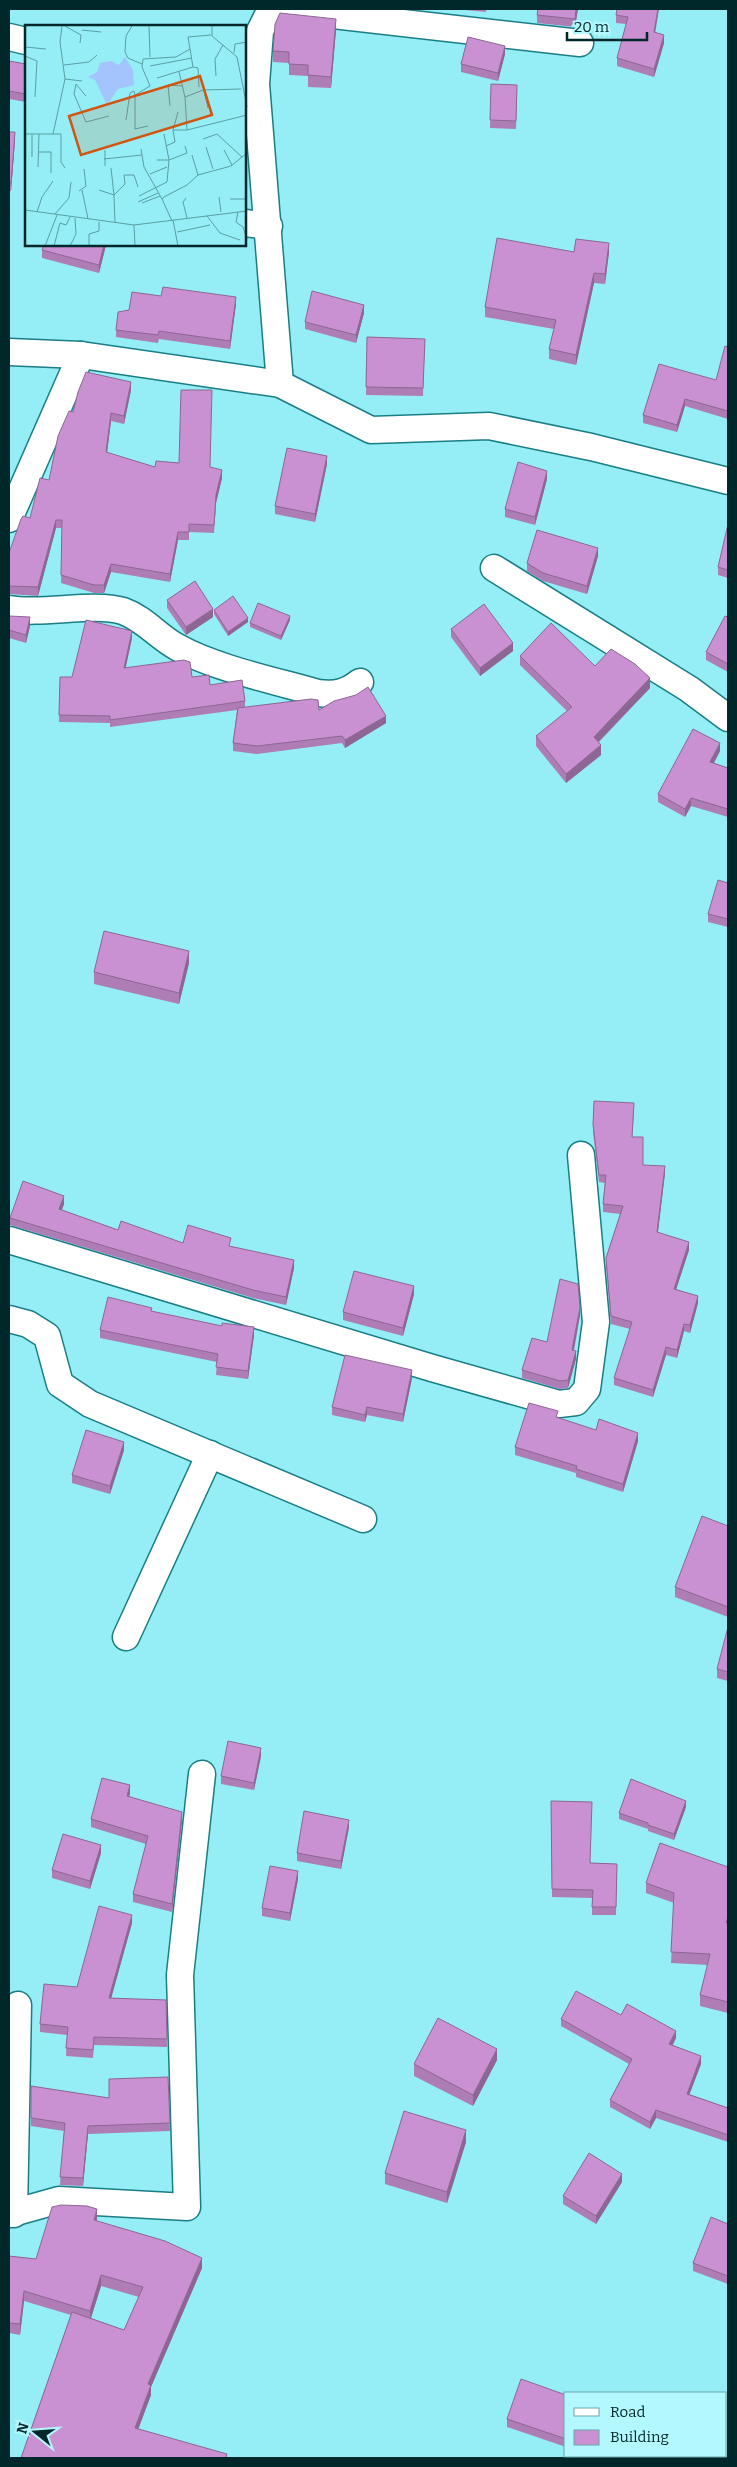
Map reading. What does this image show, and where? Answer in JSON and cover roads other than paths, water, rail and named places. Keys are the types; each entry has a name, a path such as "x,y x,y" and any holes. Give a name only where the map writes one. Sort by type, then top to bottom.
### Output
{"street":[{"path":"270,9 260,31 256,84 257,225 280,384"},
{"path":"280,9 580,42"},
{"path":"9,37 25,41"},
{"path":"9,352 81,355 280,384 370,430 489,426 591,447 728,481"},
{"path":"9,519 81,355"},
{"path":"494,568 689,688 728,718"},
{"path":"9,609 39,611 99,608 122,611 148,624 177,647 218,664 318,693 335,695 348,691 360,682"},
{"path":"9,1240 432,1368 559,1404 576,1402 587,1389 596,1322 581,1155"},
{"path":"9,1319 28,1324 47,1336 60,1384 90,1404 363,1519"},
{"path":"126,1637 210,1454"},
{"path":"18,2005 11,2214 59,2200 187,2207 180,1975 202,1774"}]}
